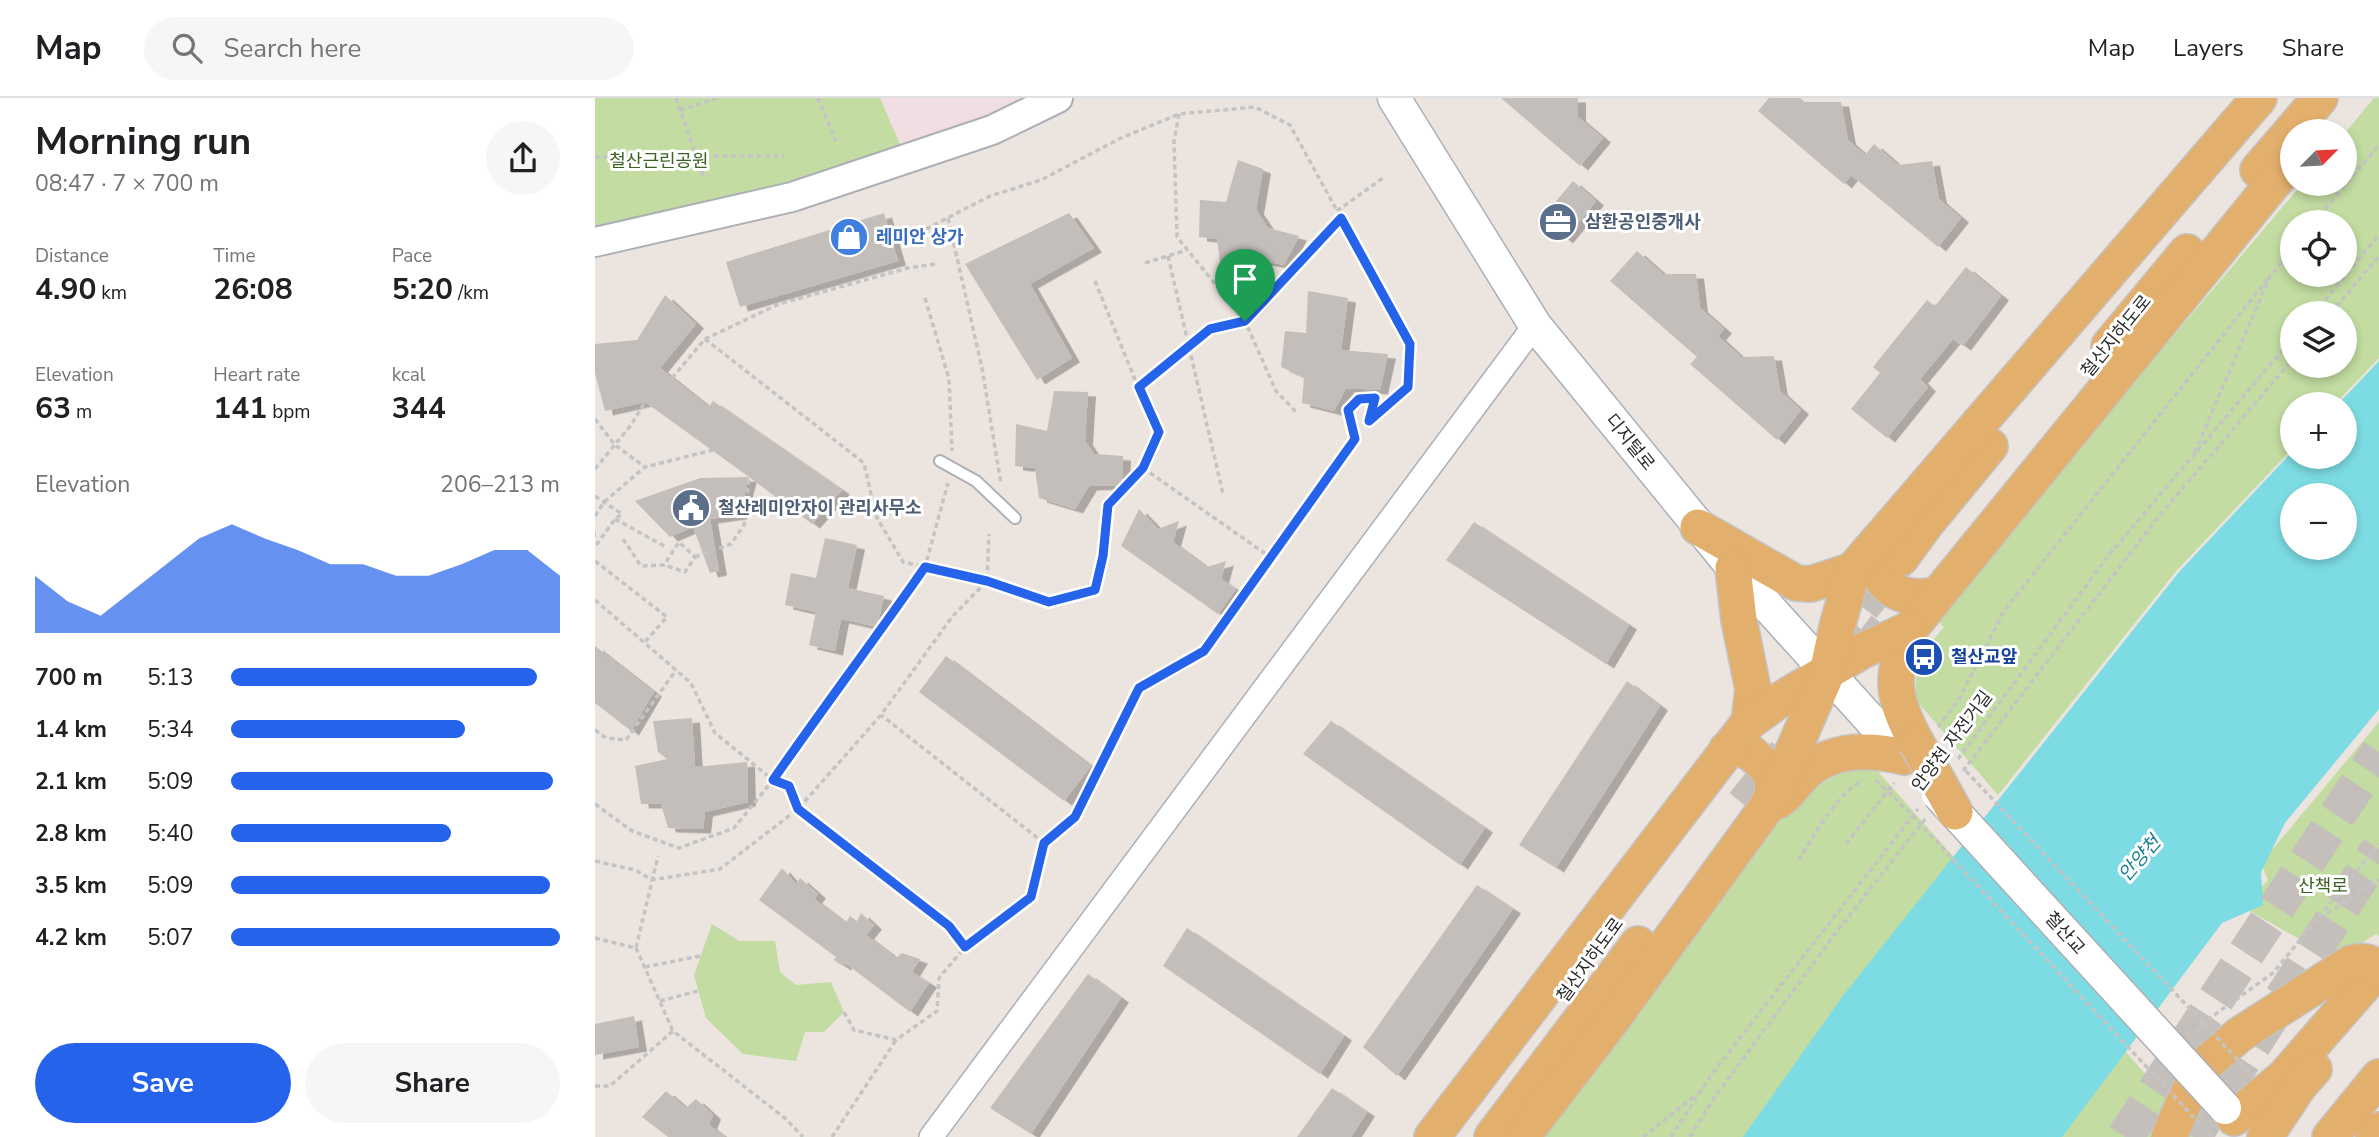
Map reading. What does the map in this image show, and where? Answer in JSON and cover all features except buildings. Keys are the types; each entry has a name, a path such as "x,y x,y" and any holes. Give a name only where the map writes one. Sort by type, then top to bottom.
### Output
{"main road":[{"name":"디지털로","path":"1394,98 1535,325 1733,568 1827,673 1912,753"},
{"path":"1698,527 1795,583 1811,584 1897,570 2259,98"},
{"name":"철산지하도로","path":"1897,570 1925,525 2307,107"},
{"path":"1522,1137 1609,1024 1827,673 1837,627 1897,570 2280,172"},
{"path":"1733,568 1739,620 1753,688 1749,722"},
{"path":"1897,570 1910,629 1903,644 1895,676 1898,703 1912,753 1943,811"},
{"path":"1432,1137 1749,722 1775,703 1861,651 1910,629"},
{"path":"1727,749 1739,747 1752,754 1772,777 1750,797"},
{"path":"1750,797 1784,797 1806,772 1841,754 1872,751 1912,753"},
{"name":"철산지하도로","path":"1461,1137 1750,797"},
{"name":"철산지하도로","path":"1492,1137 1750,797"},
{"name":"철산교","path":"1943,811 2240,1129"},
{"path":"2169,1137 2189,1091 2208,1062 2239,1034 2351,963 2362,960 2379,968 2240,1129"},
{"path":"2240,1129 2299,1086 2379,994"},
{"path":"2330,1137 2379,1077"},
{"path":"2374,1137 2379,1130"}],"street":[{"path":"595,242 792,197 992,130 1058,98"},
{"path":"930,1137 1535,325"}],"lane":[{"path":"940,461 976,481 1016,518"}],"path":[{"path":"675,98 704,178"},
{"path":"680,110 717,98"},
{"path":"818,98 836,141"},
{"path":"832,1137 895,1040 937,1011 939,978 965,947 1031,897 1044,843 1075,817 1139,688 1204,651 1355,439 1348,410 1359,399 1375,398 1369,421 1408,387 1410,344 1290,125 1255,107 1179,114 1121,138 1041,180 990,196 926,229"},
{"path":"1179,114 1174,141 1177,237 1245,321 1276,391 1296,412"},
{"path":"2323,210 2379,145"},
{"path":"595,157 784,156"},
{"path":"1337,211 1383,178"},
{"path":"948,218 982,368 1002,492"},
{"path":"1139,387 1210,329 1245,321 1341,218"},
{"path":"2323,301 2379,235"},
{"path":"1145,263 1188,250"},
{"path":"1168,256 1223,494"},
{"path":"2341,301 2379,256"},
{"path":"672,378 705,339 779,304 908,268 935,264"},
{"path":"1846,844 1912,753 1959,699 2004,611 2280,264"},
{"path":"2192,457 2270,276"},
{"path":"705,339 864,463 876,516 903,562 987,581 1049,602 1095,590 1103,556 1108,505 1143,468 1159,432 1095,281"},
{"path":"595,804 632,831 679,848 734,828 773,780 925,567 953,468 949,379 925,298"},
{"name":"안양천 자전거길","path":"2255,1078 1954,761 2108,556 2280,353"},
{"path":"1958,778 2159,516 2280,374"},
{"path":"595,469 631,425 645,402"},
{"path":"595,419 615,445 645,467"},
{"path":"595,516 604,502 645,467 713,450"},
{"path":"1143,468 1270,557"},
{"path":"623,539 641,566 664,565 685,572 695,557 731,544 744,525 749,477"},
{"path":"595,496 622,514 615,519 595,547"},
{"path":"615,519 666,547"},
{"path":"595,861 635,870 652,880 720,869 798,809 881,715 952,617 987,581 989,534"},
{"path":"664,565 680,542 695,557"},
{"path":"595,561 667,617 644,643"},
{"path":"595,600 691,683 715,733 773,780 789,786 798,809 949,926 965,947"},
{"path":"595,730 606,738 627,740 676,670"},
{"path":"881,715 1044,843"},
{"path":"1799,860 1824,819 1854,784"},
{"path":"1882,786 2240,1129"},
{"name":"안양천 자전거길","path":"1671,1137 1712,1074 1920,807"},
{"path":"1690,1137 1714,1098 1837,930 1943,811"},
{"path":"2379,845 2316,921 2379,880"},
{"path":"658,856 636,948 673,1031 786,1119 803,1137"},
{"path":"595,938 636,948"},
{"path":"645,967 700,956"},
{"path":"660,1001 698,991"},
{"path":"844,1012 854,1030 895,1040"},
{"path":"595,1086 610,1086 673,1031"},
{"path":"1643,1137 1701,1091"}],"shaded area":[{"path":"880,98 1058,98 906,158"}],"green space":[{"name":"철산근린공원","path":"595,98 880,98 906,158 595,242"},
{"path":"2374,98 2379,98 2379,358 2346,392 2280,392 2280,462 2177,570 1998,795 1915,699 1917,659 1944,627 1935,618 2280,210 2280,287 2357,287 2357,210 2280,210 2292,196 2357,196 2357,119"},
{"name":"산책로","path":"2379,722 2379,936 2376,934 2330,963 2313,947 2243,907 2268,880 2261,863"},
{"path":"1867,759 2201,1137 1526,1137 1789,801"},
{"path":"712,924 739,941 775,941 780,972 796,985 831,982 844,1012 824,1032 805,1032 796,1061 743,1054 706,1018 694,975"}],"water":[{"name":"안양천","path":"2379,361 2379,709 2285,823 2261,872 2263,905 2222,923 2062,1137 1743,1137 1842,997 2179,572 2280,465 2280,469 2357,469 2357,392 2349,392"}],"tunnel":[{"path":"1830,649 1901,558"},
{"path":"1864,654 1924,576"},
{"path":"2125,1137 2379,752"},
{"path":"1743,804 1785,753"},
{"path":"2193,1137 2379,849"}],"place":[{"name":"삼환공인중개사","path":"1558,222"},
{"name":"레미안 상가","path":"849,237"},
{"name":"철산레미안자이 관리사무소","path":"691,508"},
{"name":"철산교앞","path":"1924,657"}],"route":[{"path":"1341,218 1410,344 1408,387 1369,421 1375,398 1359,399 1348,410 1355,439 1204,651 1139,688 1091,779 1075,817 1044,843 1031,897 965,947 949,926 798,809 789,786 773,780 925,567 987,581 1049,602 1095,590 1103,556 1108,505 1143,468 1159,432 1139,387 1210,329 1245,321 1341,218"}]}
